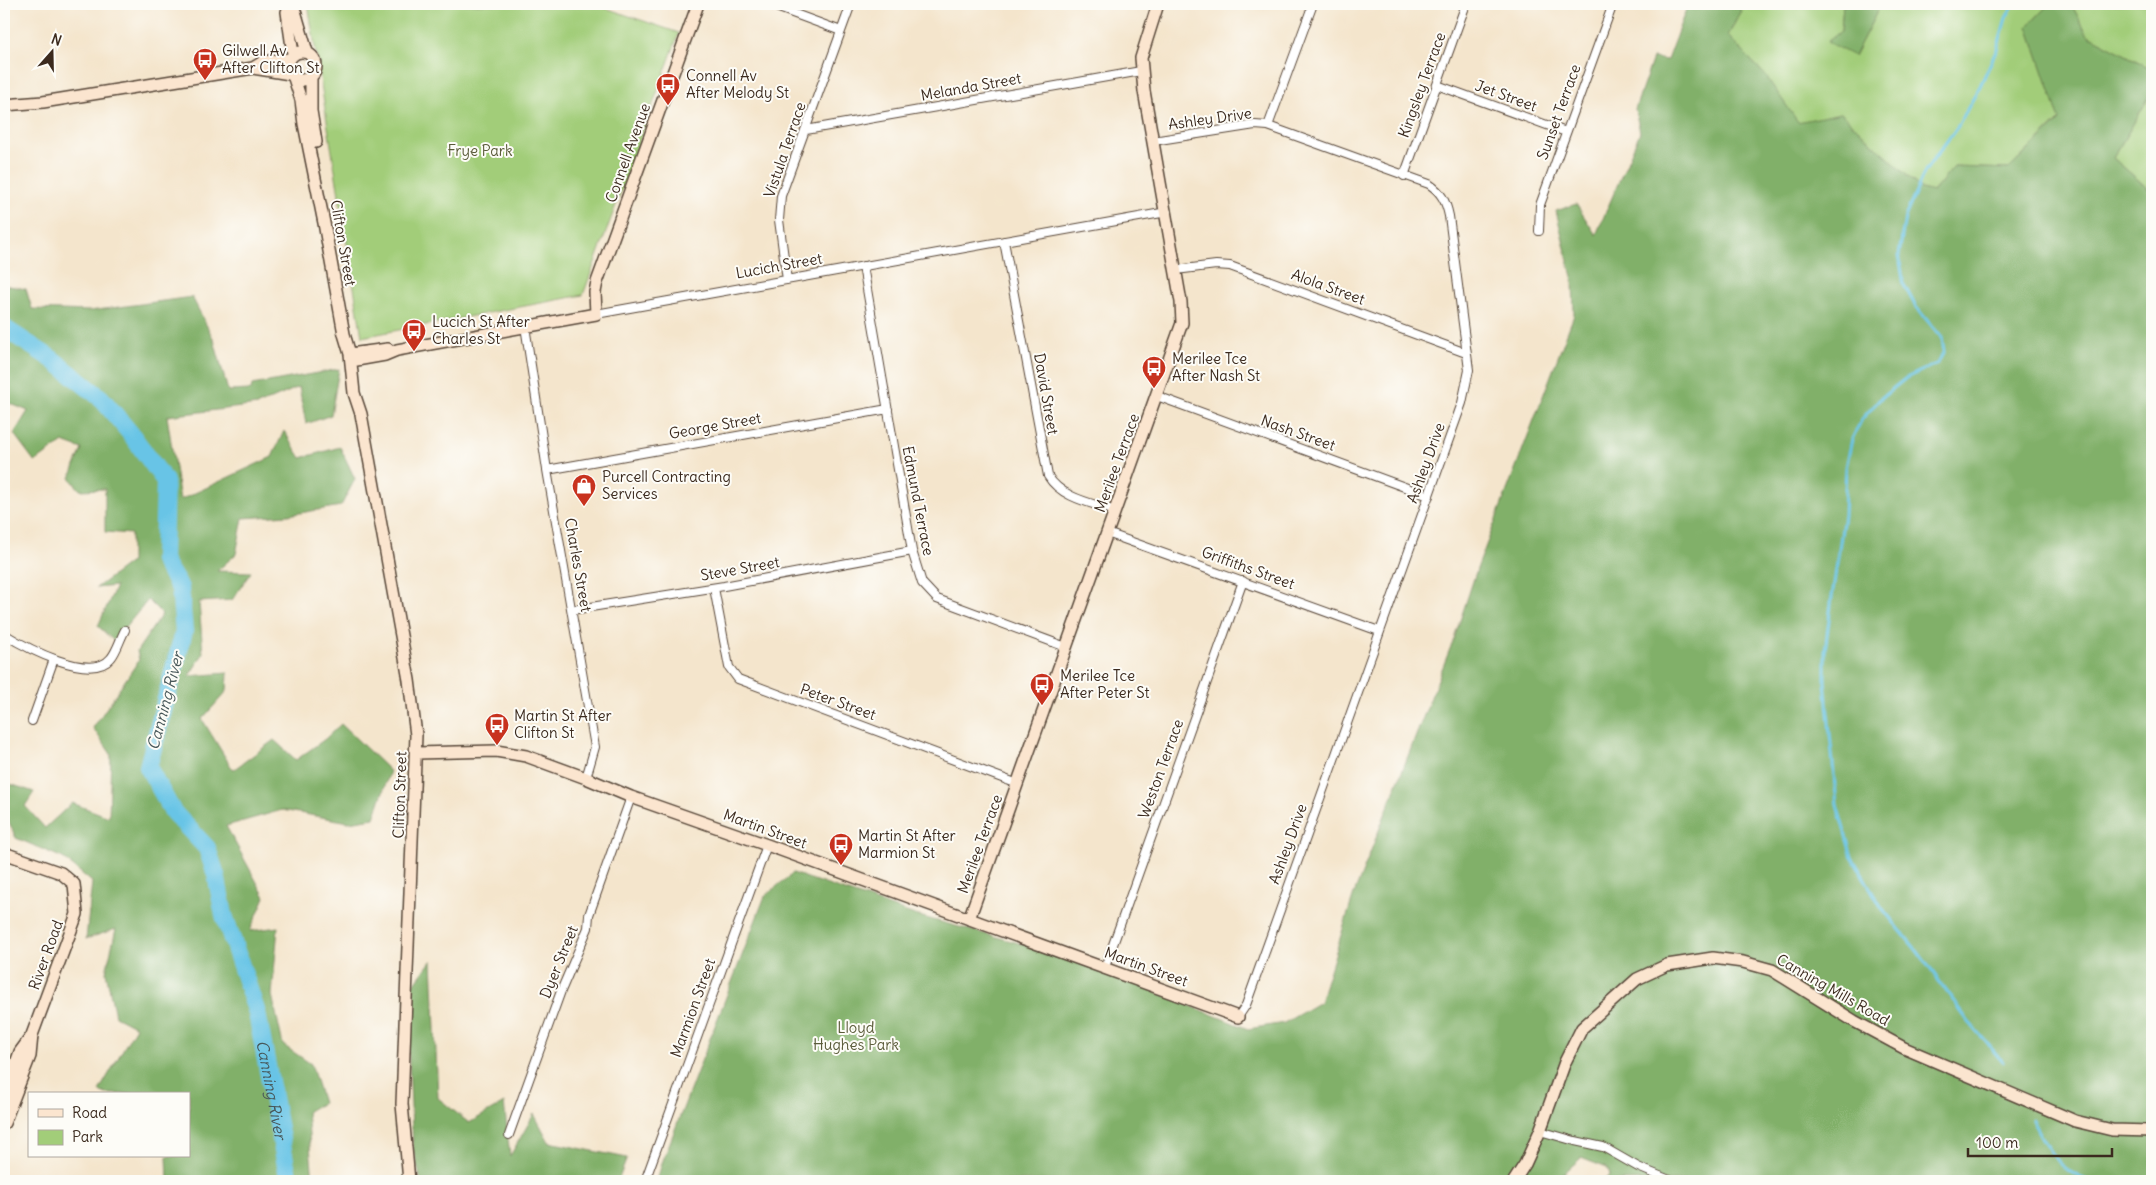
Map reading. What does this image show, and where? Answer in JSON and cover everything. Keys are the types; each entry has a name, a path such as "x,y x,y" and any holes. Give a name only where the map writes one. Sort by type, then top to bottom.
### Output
{"main road":[{"name":"Connell Avenue","path":"596,314 595,292 597,282 698,4"},
{"name":"Merilee Terrace","path":"969,920 1182,323 1183,315 1167,212 1141,71 1142,53 1158,4"},
{"path":"4,106 50,101 253,68 303,80 311,77 316,66 314,58 307,52 300,33 295,10 290,5 287,12 291,56 287,67 292,76"},
{"path":"253,68 263,62 291,56 297,52 307,52"},
{"name":"Clifton Street","path":"292,76 301,100 344,334 354,357"},
{"name":"Clifton Street","path":"311,77 310,99 313,128 354,357 361,414 409,680 417,753 402,1104 409,1181"},
{"name":"Lucich Street","path":"354,357 385,355 397,350 596,314"},
{"name":"Martin Street","path":"417,753 496,751 526,756 631,797 969,920 1105,967 1238,1017"},
{"name":"River Road","path":"4,853 61,873 74,884 77,914 32,1035 30,1056 6,1091 4,1123"},
{"name":"Canning Mills Road","path":"1514,1181 1525,1164 1540,1130 1565,1062 1582,1028 1637,979 1668,965 1713,958 1743,962 1772,970 1904,1048 2074,1121 2112,1130 2152,1131"}],"street":[{"path":"768,4 841,31"},
{"name":"Vistula Terrace","path":"787,280 779,220 781,196 851,4"},
{"path":"1268,126 1313,4"},
{"name":"Kingsley Terrace","path":"1404,176 1466,4"},
{"name":"Sunset Terrace","path":"1539,231 1540,204 1613,4"},
{"name":"Melanda Street","path":"806,130 1141,71"},
{"name":"Jet Street","path":"1437,85 1566,132"},
{"name":"Ashley Drive","path":"1153,141 1255,124 1268,126 1429,184 1438,191 1448,209 1469,370 1462,403 1429,496 1246,1005 1238,1017"},
{"name":"Lucich Street","path":"596,314 1167,212"},
{"name":"David Street","path":"1004,241 1048,476 1055,486 1067,494 1115,511"},
{"name":"Edmund Terrace","path":"863,266 912,551 922,583 937,599 1066,647"},
{"name":"Alola Street","path":"1176,270 1230,266 1466,353"},
{"name":"Charles Street","path":"525,326 547,470 595,747 586,778"},
{"name":"Nash Street","path":"1157,396 1429,496"},
{"name":"George Street","path":"547,470 888,409"},
{"name":"Griffiths Street","path":"1107,533 1379,631"},
{"name":"Steve Street","path":"572,610 714,588 912,551"},
{"name":"Weston Terrace","path":"1105,967 1243,581"},
{"name":"Peter Street","path":"714,588 729,667 738,679 1018,784"},
{"path":"4,634 54,659 79,666 95,667 111,659 125,630"},
{"path":"32,721 54,659"},
{"name":"Dyer Street","path":"509,1135 561,991 588,928 589,915 631,797"},
{"name":"Marmion Street","path":"645,1181 767,845"},
{"path":"1540,1130 1575,1141 1603,1147 1638,1167 1672,1181"}],"green space":[{"name":"Frye Park","path":"308,4 594,4 679,33 583,295 362,337"},
{"name":"Lloyd Hughes Park","path":"1688,4 1734,4 1741,10 1728,36 1765,75 1798,122 1841,113 1921,189 1933,192 1954,167 2009,169 2060,120 2028,26 2049,4 2071,4 2088,35 2152,69 2152,92 2113,158 2152,192 2152,1181 1604,1181 1610,1174 1607,1168 1581,1158 1564,1173 1561,1181 657,1181 662,1163 765,896 793,873 915,915 1067,956 1248,1029 1284,1023 1320,1002 1354,894 1455,636 1477,569 1574,315 1573,281 1556,211 1576,204 1596,235 1640,132 1635,109 1653,58 1667,60"},
{"path":"1734,4 1843,4 1841,31 1854,56 1881,4 2049,4 2028,26 2060,119 2009,169 1954,167 1933,192 1921,189 1841,113 1798,123 1765,75 1728,36 1741,11"},
{"path":"1843,4 1881,4 1854,56 1827,42 1841,31"},
{"path":"2071,4 2152,4 2152,69 2088,35"},
{"path":"2152,92 2152,192 2113,158"},
{"path":"4,285 26,289 32,309 90,311 192,297 214,340 228,391 251,390 252,385 339,369 331,415 306,424 299,387 258,405 167,416 180,500 272,457 284,431 301,458 340,447 355,479 341,506 288,515 243,518 236,554 217,571 251,572 232,600 199,602 203,654 189,676 228,673 227,691 202,719 233,770 274,740 296,760 325,739 341,724 390,771 374,818 349,822 282,810 226,826 265,897 250,931 278,927 272,995 283,1045 311,1064 323,1103 307,1111 313,1181 168,1181 167,1158 190,1158 190,1092 99,1091 136,1027 115,1016 106,972 116,929 86,939 92,882 63,858 16,838 4,811 4,782 34,792 25,806 45,828 72,803 109,817 111,754 93,728 139,660 137,651 162,614 148,600 114,641 98,626 116,586 96,588 131,562 131,534 105,532 105,489 80,490 70,478 82,449 63,442 35,462 14,434 28,411 4,401"},
{"path":"432,960 438,1098 469,1123 504,1103 510,1156 534,1114 549,1142 627,1158 618,1181 421,1181 413,1149 406,995"}],"waterway":[{"path":"2003,1062 1968,1021 1918,952 1882,908 1852,857 1837,805 1825,682 1825,651 1844,515 1846,468 1852,439 1862,419 1880,399 1906,378 1938,363 1944,351 1942,338 1916,307 1904,285 1899,255 1905,217 1925,171 1958,126 1980,86 1997,49 2006,18 2014,4"},
{"name":"Canning River","path":"4,328 52,359 101,398 131,434 165,481 163,560 180,588 184,631 148,767 173,812 207,848 216,875 224,915 257,1013 289,1181"},
{"path":"2032,1120 2042,1140 2054,1157 2069,1171 2089,1181"}],"place":[{"name":"Gilwell Av After Clifton St","path":"205,81"},
{"name":"Connell Av After Melody St","path":"668,106"},
{"name":"Lucich St After Charles St","path":"414,352"},
{"name":"Merilee Tce After Nash St","path":"1154,389"},
{"name":"Purcell Contracting Services","path":"584,507"},
{"name":"Merilee Tce After Peter St","path":"1042,706"},
{"name":"Martin St After Clifton St","path":"497,746"},
{"name":"Martin St After Marmion St","path":"841,866"}]}
